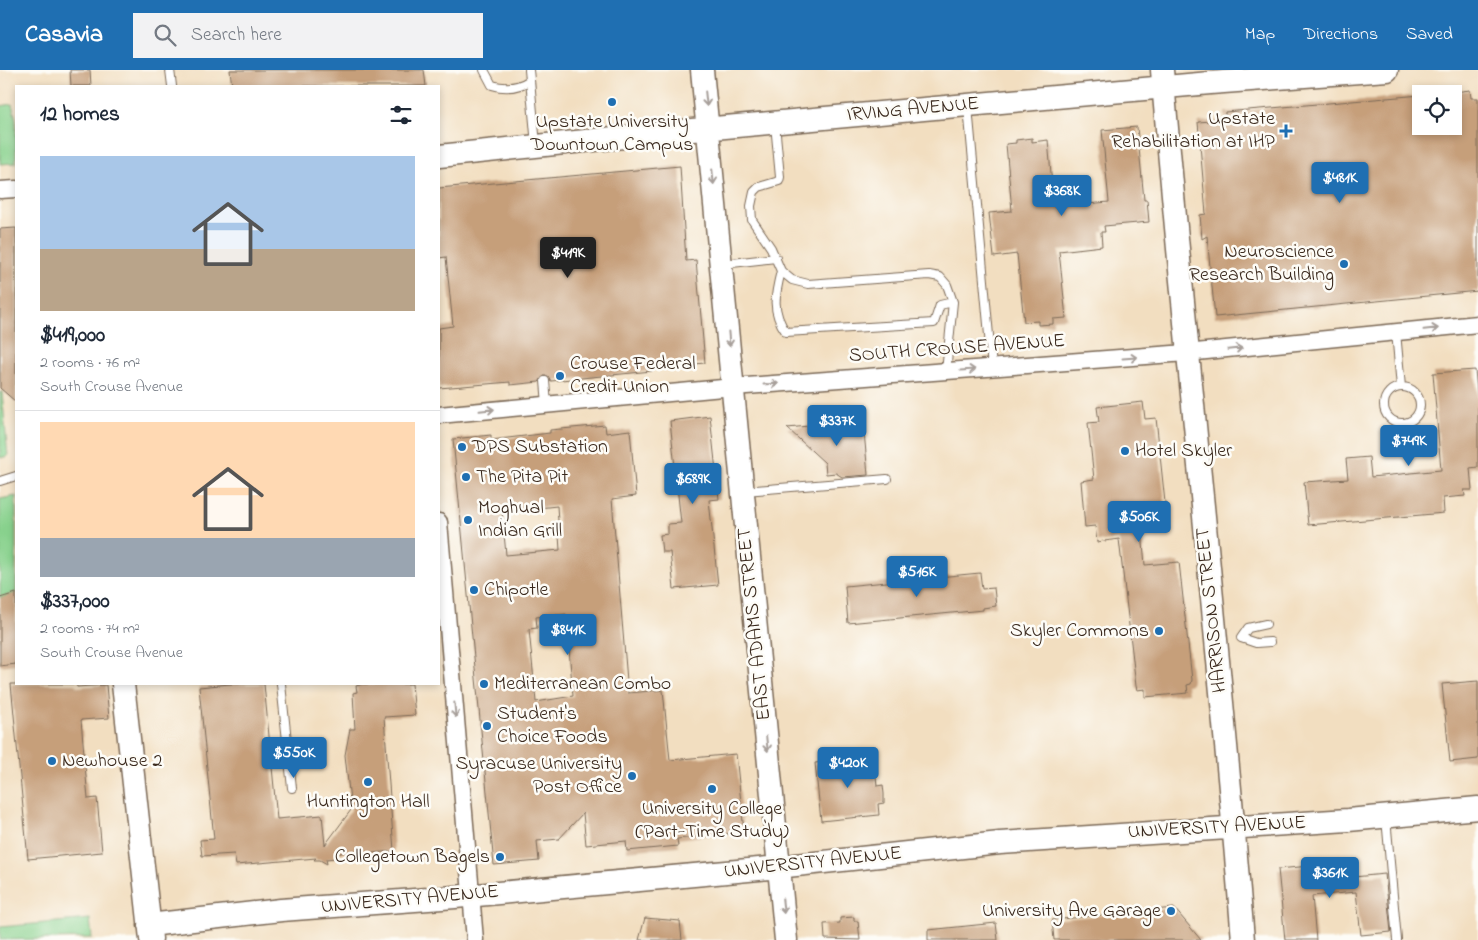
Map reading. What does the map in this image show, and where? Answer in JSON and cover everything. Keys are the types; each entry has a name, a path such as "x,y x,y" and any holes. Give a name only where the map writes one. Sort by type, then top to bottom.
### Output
{"street":[{"name":"EAST ADAMS STREET","path":"702,70 786,940"},
{"name":"IRVING AVENUE","path":"440,156 709,128 968,105 1163,79 1387,70"},
{"name":"HARRISON STREET","path":"1163,79 1186,354 1234,826 1243,940"},
{"path":"0,190 15,189"},
{"name":"SOUTH CROUSE AVENUE","path":"440,415 734,387 1186,354 1478,324"},
{"path":"440,534 475,940"},
{"path":"123,685 150,932"},
{"name":"UNIVERSITY AVENUE","path":"150,932 281,910 470,896 1000,843 1478,808"}],"lane":[{"path":"170,70 172,85"},
{"path":"484,70 492,85 499,87 521,86 530,80"},
{"path":"529,70 536,146"},
{"path":"968,105 992,368"},
{"path":"774,123 780,177 778,181 763,186 754,192 751,206 755,226 776,258 780,271 775,294 777,319 786,332 934,323 940,305 953,302"},
{"path":"722,264 776,258"},
{"path":"780,271 792,280 808,284 934,275 940,277 947,285 953,302 946,372"},
{"path":"1396,332 1401,387"},
{"path":"545,382 548,404"},
{"path":"1401,387 1413,391 1418,396 1420,405 1416,417 1411,422 1402,424 1390,420 1383,407 1387,394 1393,389 1401,387"},
{"path":"0,481 15,476"},
{"path":"743,491 887,479"},
{"path":"1266,624 1248,628 1241,638 1256,643 1270,642"},
{"path":"281,685 292,788"},
{"path":"1386,816 1397,940"}],"green space":[{"path":"12,104 15,115 15,163 0,164 0,106"},
{"path":"0,392 2,392 8,456 0,458"},
{"path":"15,496 15,593 0,598 0,499"},
{"path":"90,919 92,938 0,940 0,927"}],"building":[{"path":"70,70 90,70 91,85 71,85"},
{"path":"230,70 424,70 426,85 232,85"},
{"path":"1470,90 1471,98 1478,98 1478,291 1215,317 1207,236 1202,239 1200,215 1206,214 1198,122 1225,120 1225,112 1412,96 1412,135 1462,135 1462,91"},
{"path":"1137,127 1144,200 1147,200 1149,222 1104,226 1105,232 1101,232 1102,246 1059,251 1066,318 1053,319 1053,324 1038,325 1038,321 1024,322 1017,254 994,257 989,213 1012,211 1006,144 1016,143 1016,140 1032,138 1032,142 1048,140 1054,207 1109,202 1102,130"},
{"path":"680,166 686,261 696,260 705,363 652,368 652,371 551,381 548,376 544,376 539,382 510,385 510,382 440,388 440,328 453,326 446,257 440,258 440,188"},
{"path":"15,228 15,401 0,388 0,229"},
{"path":"1475,370 1478,402 1478,467 1470,468 1472,490 1464,490 1465,496 1443,498 1444,513 1308,525 1304,482 1348,479 1346,459 1369,457 1371,477 1441,470 1433,373"},
{"path":"1143,402 1145,419 1156,418 1166,512 1154,513 1155,520 1141,521 1145,565 1179,562 1192,680 1191,684 1187,685 1188,693 1145,697 1145,689 1137,690 1136,686 1119,539 1097,542 1095,526 1085,527 1081,481 1094,479 1088,423 1099,422 1097,407"},
{"path":"710,416 719,499 709,500 718,585 674,589 670,552 662,552 660,535 668,534 668,524 681,523 670,421"},
{"path":"863,421 868,475 842,477 836,473 826,474 825,463 787,428"},
{"path":"605,425 606,433 630,430 636,496 612,499 628,693 663,690 670,760 736,754 744,832 677,839 678,846 627,851 626,841 586,845 583,813 559,839 537,841 539,861 494,865 453,439 491,435 491,440 550,433 550,430","holes":["557,506 560,550 506,555 502,512","566,614 573,696 536,702 529,629 537,628 536,617"]},
{"path":"980,573 982,589 994,588 996,606 983,608 983,610 848,623 845,586"},
{"path":"15,593 15,664 0,666 0,598"},
{"path":"1478,681 1478,759 1450,762 1442,684"},
{"name":"Newhouse 2","path":"11,684 76,685 77,687 106,685 109,718 81,720 88,799 97,798 102,852 28,859"},
{"path":"264,685 277,819 322,815 325,845 351,810 345,755 350,729 355,729 353,693 357,692 356,686 412,685 415,715 384,717 394,851 360,854 357,850 335,854 336,858 326,859 327,864 320,860 314,860 316,858 236,865 234,854 202,856 200,840 214,839 199,687"},
{"path":"874,757 877,786 883,785 884,794 884,803 878,804 879,815 821,821 815,763"},
{"path":"1342,863 1343,878 1385,874 1391,932 1361,935 1356,892 1312,896 1316,940 1285,940 1278,869"},
{"path":"1174,908 1201,940 1054,940 1052,920"},
{"path":"854,917 854,921 858,921 860,940 825,939 824,924 840,923 840,918"},
{"path":"645,918 680,921 682,940 639,940"},
{"path":"996,923 998,940 928,940 928,930"}],"place":[{"name":"Upstate University Downtown Campus","path":"612,102"},
{"name":"Upstate Rehabilitation at IHP","path":"1286,131"},
{"name":"Neuroscience Research Building","path":"1344,264"},
{"name":"Crouse Federal Credit Union","path":"560,376"},
{"name":"DPS Substation","path":"462,447"},
{"name":"Hotel Skyler","path":"1125,451"},
{"name":"The Pita Pit","path":"466,477"},
{"name":"Moghual Indian Grill","path":"468,520"},
{"name":"Chipotle","path":"474,590"},
{"name":"Skyler Commons","path":"1159,631"},
{"name":"Mediterranean Combo","path":"484,684"},
{"name":"Student's Choice Foods","path":"487,726"},
{"name":"Newhouse 2","path":"52,761"},
{"name":"Syracuse University Post Office","path":"632,776"},
{"name":"Huntington Hall","path":"368,782"},
{"name":"University College (Part-Time Study)","path":"712,789"},
{"name":"Collegetown Bagels","path":"500,857"},
{"name":"University Ave Garage","path":"1171,911"}]}
